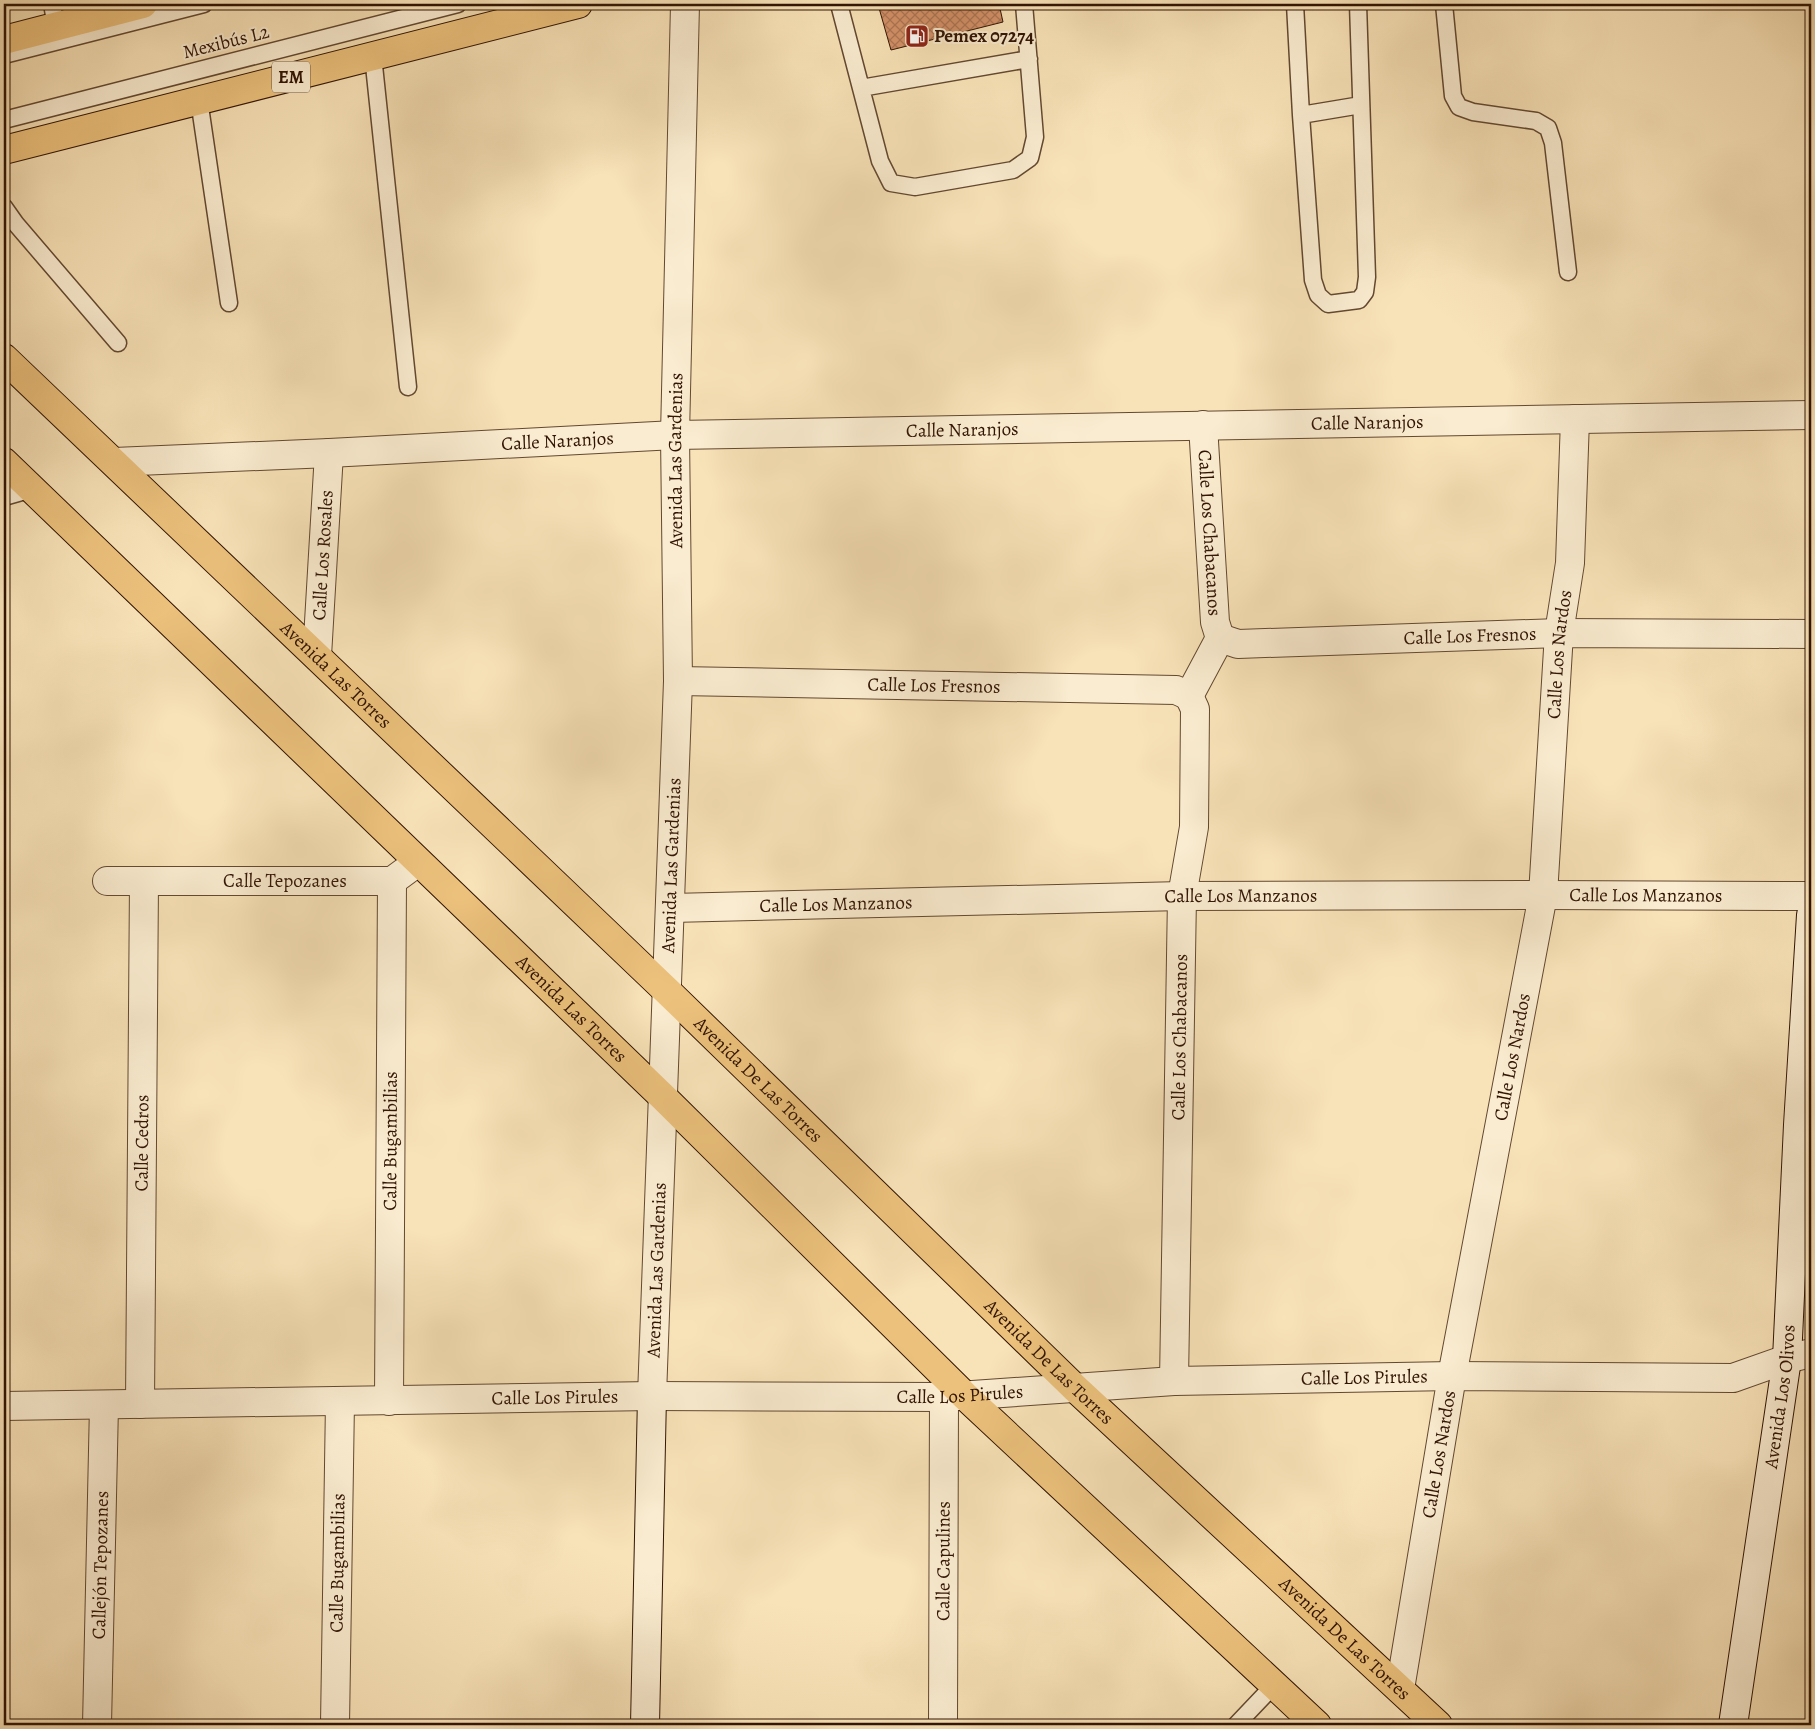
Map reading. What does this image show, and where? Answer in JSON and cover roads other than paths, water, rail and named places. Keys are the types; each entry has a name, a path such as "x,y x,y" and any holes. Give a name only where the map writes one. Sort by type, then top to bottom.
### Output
{"main road":[{"path":"4,40 54,15 143,4"},
{"name":"EM","path":"4,150 578,4"},
{"name":"Avenida Las Torres","path":"4,358 667,991"},
{"name":"Avenida Las Torres","path":"4,462 663,1097"},
{"name":"Avenida De Las Torres","path":"667,991 1075,1388 1438,1725"},
{"path":"663,1097 955,1397 1317,1725"}],"street":[{"name":"Avenida Las Gardenias","path":"645,1725 652,1396 678,680 675,435 684,4"},
{"name":"Calle Naranjos","path":"114,462 675,435 1811,415"},
{"name":"Calle Los Nardos","path":"1400,1689 1452,1376 1543,895 1559,633 1570,563 1575,419"},
{"name":"Calle Los Chabacanos","path":"1203,425 1215,622 1220,638"},
{"name":"Calle Los Rosales","path":"317,656 329,453"},
{"name":"Calle Los Fresnos","path":"1220,638 1238,644 1559,633 1811,634"},
{"path":"1189,696 1220,638"},
{"name":"Calle Los Fresnos","path":"678,680 1176,690 1189,696"},
{"name":"Calle Los Chabacanos","path":"1174,1381 1182,896 1194,827 1195,709 1189,696"},
{"path":"392,881 418,860"},
{"name":"Calle Cedros","path":"140,1404 144,881"},
{"name":"Calle Tepozanes","path":"107,882 392,881"},
{"name":"Calle Bugambilias","path":"389,1401 392,881"},
{"name":"Calle Los Manzanos","path":"671,908 1182,896 1811,896"},
{"name":"Avenida Los Olivos","path":"1733,1725 1799,1356 1811,916"},
{"name":"Calle Los Pirules","path":"4,1406 652,1396 955,1397 1174,1381 1452,1376 1733,1378 1799,1356"},
{"name":"Calle Capulines","path":"943,1725 955,1397"},
{"name":"Calle Bugambilias","path":"335,1725 340,1401"},
{"name":"Callejón Tepozanes","path":"96,1725 104,1405"}],"lane":[{"path":"4,55 204,4"},
{"name":"Mexibús L2","path":"4,120 458,4"},
{"path":"839,4 880,162 891,182 915,187 1013,170 1030,158 1035,137 1024,4"},
{"path":"1295,4 1313,280 1318,295 1328,304 1359,300 1364,292 1367,277 1358,4"},
{"path":"1444,4 1453,96 1459,107 1473,112 1536,120 1548,128 1554,144 1568,272"},
{"path":"373,56 408,387"},
{"path":"861,88 1029,59"},
{"path":"199,100 230,303"},
{"path":"1301,115 1361,105"},
{"path":"4,207 16,224 118,343"},
{"path":"4,497 32,489"},
{"path":"1236,1725 1274,1685"}],"place":[{"name":"Pemex 07274","path":"917,36"}]}
